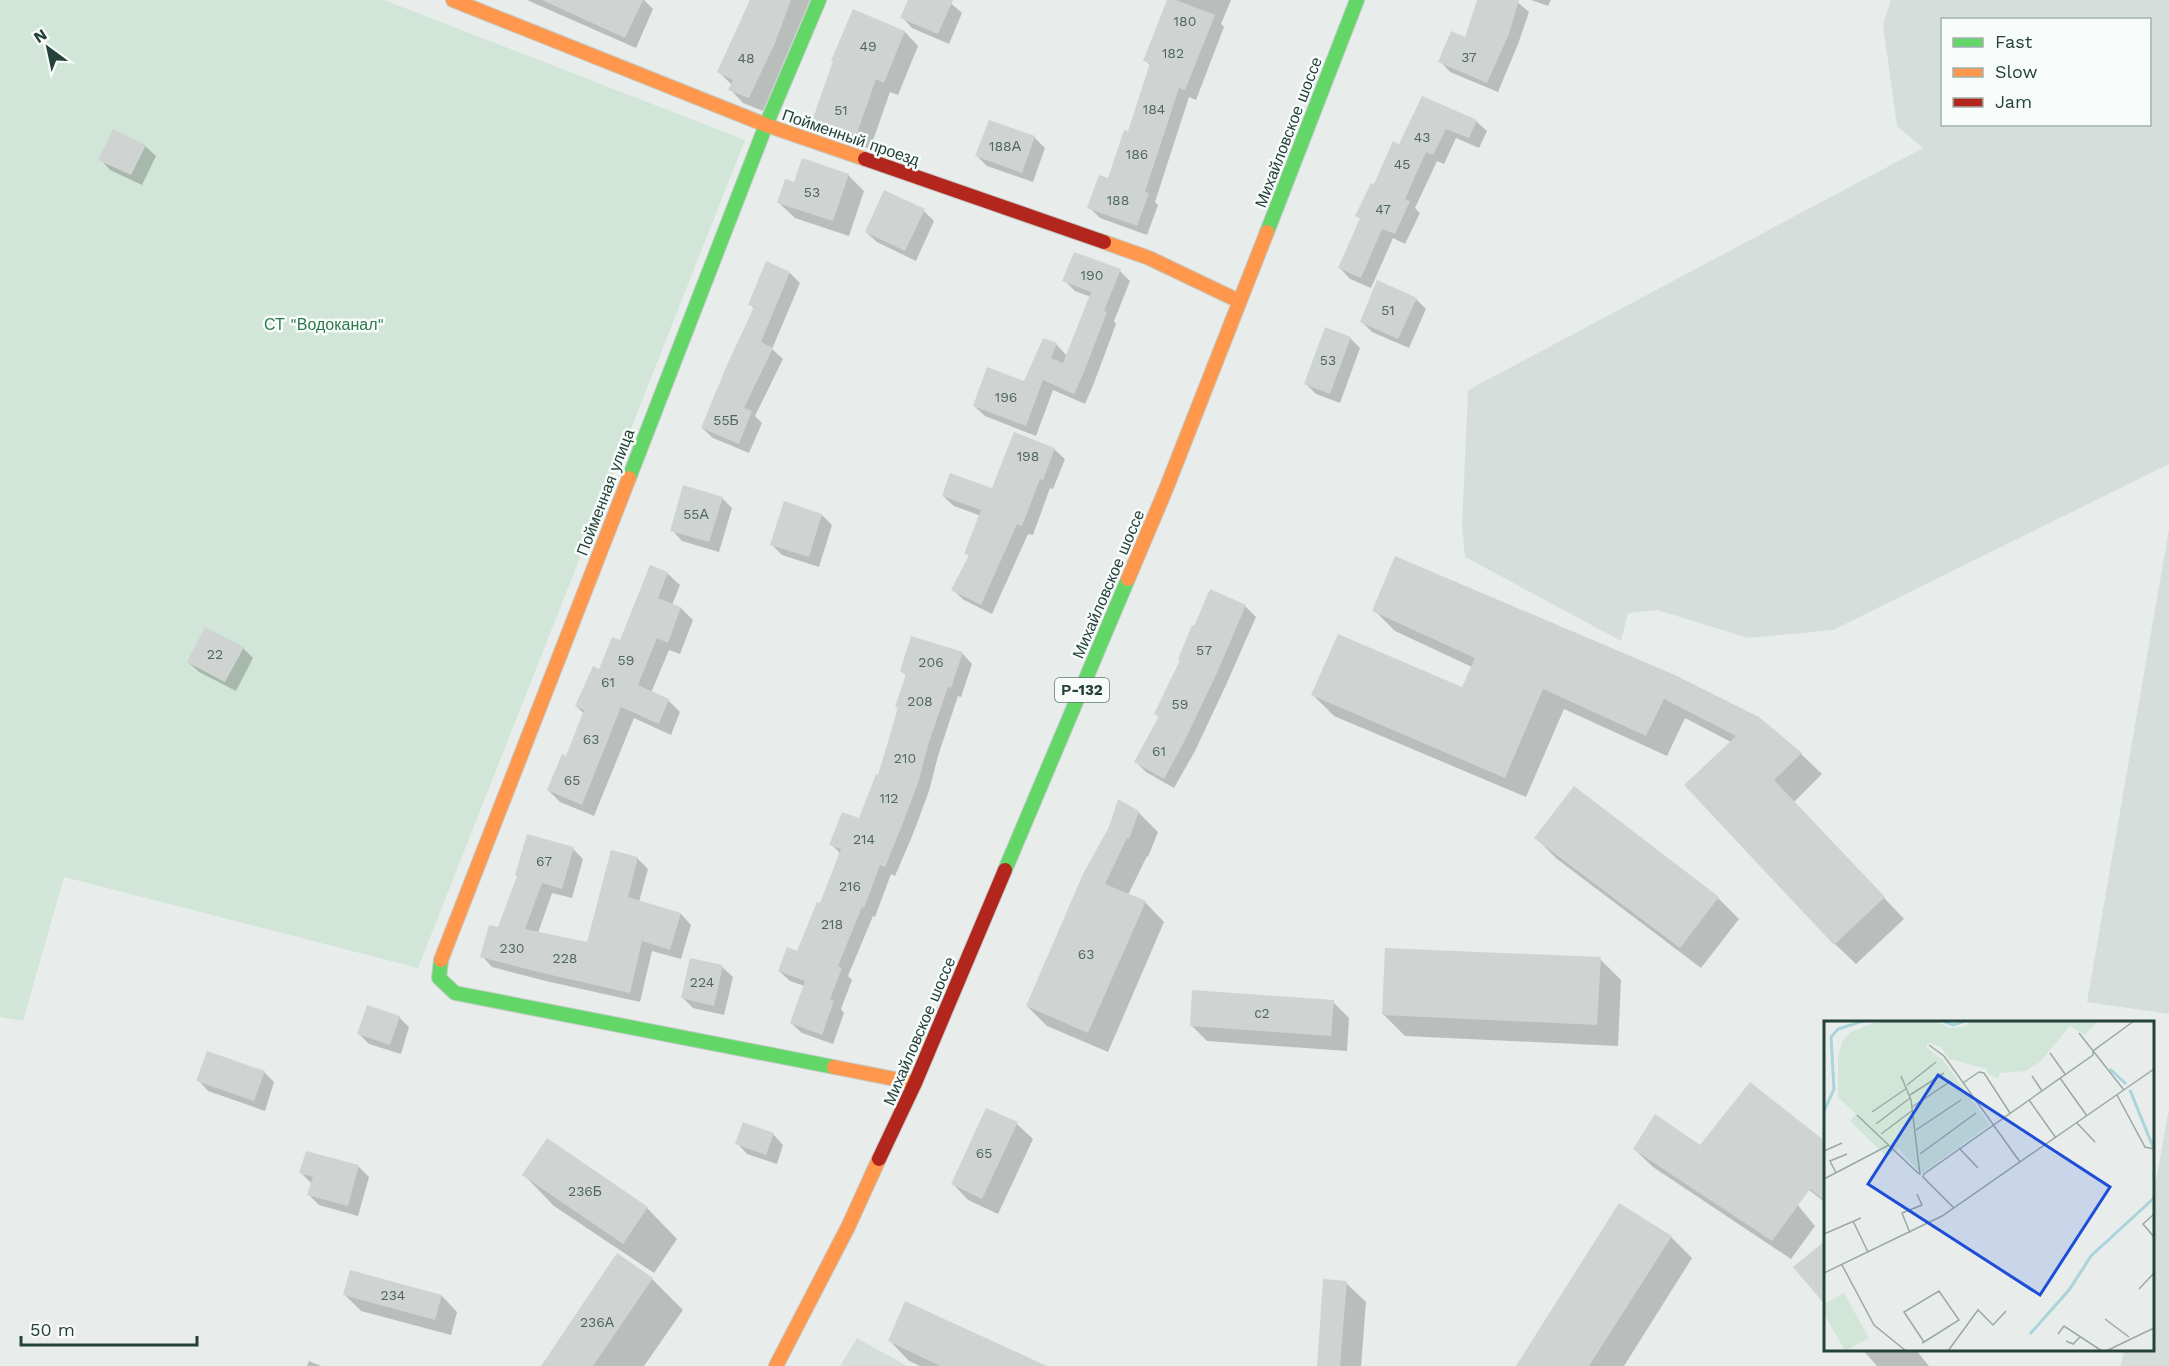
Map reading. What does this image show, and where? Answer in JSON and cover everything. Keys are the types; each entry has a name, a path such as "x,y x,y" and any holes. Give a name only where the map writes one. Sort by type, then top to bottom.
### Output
{"street":[{"name":"Пойменный проезд","path":"453,0 766,125 1149,258 1239,301"},
{"name":"Пойменная улица","path":"819,0 766,125 442,956 439,978 455,993 915,1083"},
{"name":"Михайловское шоссе","path":"776,1366 848,1227 915,1083 1166,489 1357,0"}],"shaded area":[{"path":"1891,0 2169,0 2169,464 1833,630 1748,638 1657,610 1628,613 1621,641 1465,557 1462,526 1468,390 1923,148 1897,126 1883,25"},
{"path":"2169,529 2169,1014 2087,1002"},
{"path":"2169,1108 2169,1366 2121,1366 2124,1351 2154,1351 2154,1191"},
{"path":"857,1338 907,1366 840,1366"}],"green space":[{"name":"СТ \"Водоканал\"","path":"0,0 384,0 745,140 418,968 64,877 23,1021 0,1017"}],"building":[{"path":"542,0 643,0 625,38"},
{"path":"750,0 791,0 775,43 749,98 728,90 733,80 717,72"},
{"path":"908,0 953,0 938,34 900,18"},
{"path":"1167,0 1176,0 1215,15 1185,90 1179,88 1145,192 1149,193 1137,226 1087,208 1099,175 1108,178 1124,130 1128,131 1150,63 1143,61"},
{"path":"1477,0 1519,0 1509,34 1487,83 1438,62 1451,31 1465,37"},
{"path":"853,9 905,31 884,83 876,79 856,136 812,121 833,61 831,61"},
{"path":"1422,96 1477,120 1469,138 1446,129 1433,155 1426,152 1405,199 1410,201 1395,234 1382,229 1361,278 1338,268 1360,218 1355,216 1371,183 1374,184 1393,141 1399,144"},
{"path":"989,120 1035,136 1022,173 975,156"},
{"path":"113,129 146,145 131,175 98,160"},
{"path":"802,158 849,174 833,221 777,203 785,179 794,182"},
{"path":"884,190 925,209 905,251 865,232"},
{"path":"1074,252 1121,269 1104,311 1107,312 1074,394 1043,380 1026,426 973,406 987,367 1024,381 1043,338 1057,343 1051,358 1063,363 1091,292 1062,281"},
{"path":"766,261 790,272 761,342 773,348 744,408 752,411 739,444 701,428 754,307 748,305"},
{"path":"1377,280 1417,298 1398,339 1360,322"},
{"path":"1325,327 1351,337 1330,394 1304,384"},
{"path":"1014,432 1055,448 1022,526 1017,524 981,605 951,590 969,555 964,554 981,510 942,496 950,473 992,488"},
{"path":"683,485 723,497 709,542 670,531"},
{"path":"784,501 822,514 809,557 770,545"},
{"path":"1395,556 1675,675 1759,717 1802,753 1774,780 1885,897 1834,945 1684,785 1736,736 1664,699 1646,736 1543,689 1505,778 1311,695 1338,634 1462,687 1475,658 1372,611"},
{"path":"650,565 668,572 658,598 681,607 668,643 657,638 638,685 669,699 659,724 621,707 582,805 547,790 562,754 566,756 584,710 575,706 593,666 599,669 612,637 620,640"},
{"path":"1210,589 1246,605 1216,675 1164,779 1134,762 1159,716 1154,714"},
{"path":"205,627 244,647 225,682 187,662"},
{"path":"911,636 963,652 951,688 948,687 903,823 885,867 880,865 838,966 842,968 830,999 834,1001 822,1035 790,1023 805,981 778,971 787,947 797,951 817,902 820,903 841,849 829,845 842,812 859,818 876,774 878,775 898,708 895,707 906,674 900,671"},
{"path":"1574,786 1719,897 1680,948 1534,838"},
{"path":"1118,799 1139,811 1129,839 1127,838 1105,884 1146,901 1088,1033 1026,1006 1083,874 1109,827"},
{"path":"527,834 574,847 562,889 542,883 525,929 587,942 611,850 638,857 628,897 681,913 670,950 642,941 630,993 480,957 489,925 498,927 517,876 515,875"},
{"path":"1385,948 1601,957 1597,1025 1382,1015"},
{"path":"690,958 723,965 714,1006 681,998"},
{"path":"1192,990 1334,1000 1331,1036 1190,1026"},
{"path":"367,1005 400,1016 390,1045 357,1034"},
{"path":"207,1051 265,1071 254,1101 196,1081"},
{"path":"1750,1082 1824,1140 1824,1200 1810,1189 1772,1241 1633,1149 1655,1114 1700,1145"},
{"path":"986,1108 1018,1122 982,1199 951,1184"},
{"path":"743,1122 774,1133 766,1155 735,1144"},
{"path":"547,1138 648,1207 623,1244 522,1175"},
{"path":"306,1151 359,1165 348,1206 307,1195 313,1177 299,1173"},
{"path":"1619,1203 1672,1236 1589,1366 1516,1366"},
{"path":"1824,1242 1824,1304 1793,1267"},
{"path":"617,1253 653,1278 593,1366 541,1366"},
{"path":"350,1270 442,1295 435,1320 343,1295"},
{"path":"1323,1279 1347,1281 1340,1366 1317,1366"},
{"path":"905,1301 1047,1366 940,1366 888,1341"}],"traffic: fast":[{"path":"629,478 766,125 819,0"},
{"path":"1267,232 1357,0"},
{"path":"1005,870 1128,579"},
{"path":"441,960 439,978 455,993 834,1067"}],"traffic: slow":[{"path":"453,0 766,125 865,159"},
{"path":"1128,579 1166,489 1267,232"},
{"path":"1104,242 1149,258 1239,301"},
{"path":"441,960 629,478"},
{"path":"834,1067 915,1083"},
{"path":"776,1366 848,1227 879,1159"}],"traffic: jam":[{"path":"865,159 1104,242"},
{"path":"879,1159 915,1083 1005,870"}]}
